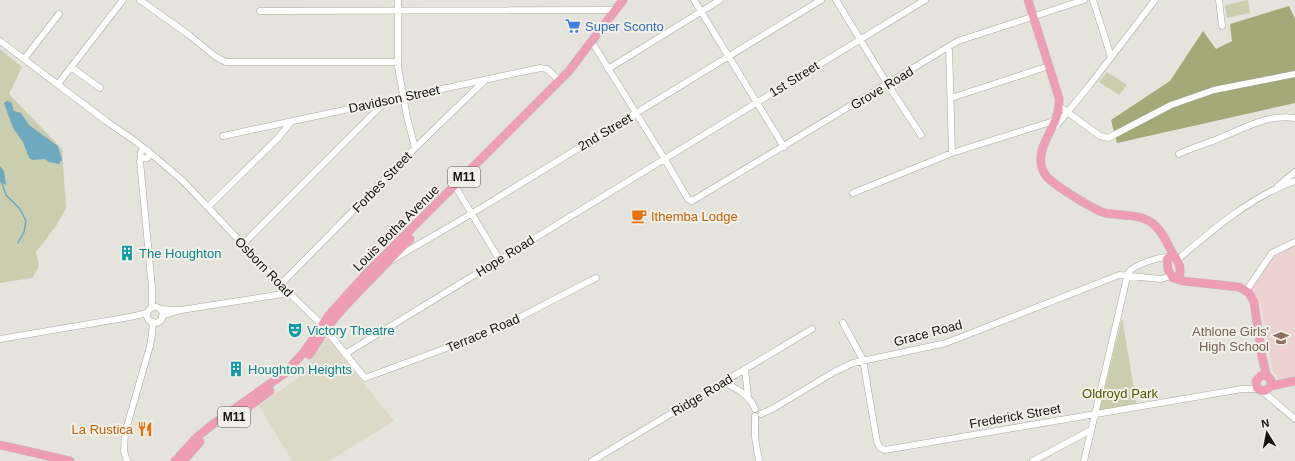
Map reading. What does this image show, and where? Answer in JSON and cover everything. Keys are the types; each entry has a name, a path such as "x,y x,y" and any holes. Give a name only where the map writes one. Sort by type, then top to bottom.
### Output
{"main road":[{"name":"Louis Botha Avenue","path":"184,461 205,438 291,374 308,356 338,304 366,274 560,81 575,64 623,0"},
{"name":"Louis Botha Avenue","path":"175,461 212,425 285,373 344,306 573,74 595,47 629,0"},
{"path":"1028,0 1058,93 1059,106 1057,120 1042,150 1041,161 1044,172 1051,180 1098,210 1110,214 1138,217 1149,221 1156,227 1162,236 1174,259 1180,274 1177,277 1172,277"},
{"path":"1174,259 1167,261 1167,267 1172,277 1191,282 1237,287 1251,295 1254,302 1262,357 1264,383"},
{"path":"1174,259 1191,282"},
{"name":"Frederick Street","path":"1264,383 1293,381"},
{"path":"0,445 70,461"}],"street":[{"path":"58,84 123,0"},
{"path":"140,0 189,35 216,57 226,62 398,62"},
{"path":"398,0 398,62 403,98 415,148"},
{"path":"694,0 784,147"},
{"path":"608,68 720,0"},
{"name":"2nd Street","path":"388,262 471,214 821,0"},
{"path":"836,0 921,135"},
{"name":"1st Street","path":"664,158 925,0"},
{"name":"Grove Road","path":"664,158 688,199 692,202 963,39 1084,0"},
{"path":"1093,0 1111,57"},
{"path":"1049,135 1155,0"},
{"path":"1220,0 1222,26"},
{"path":"260,11 616,10"},
{"path":"24,59 59,14"},
{"name":"Osborn Road","path":"0,41 135,141 145,154 158,160 184,181 280,284 324,327 364,378"},
{"path":"595,47 664,158"},
{"path":"949,47 952,153"},
{"path":"951,98 1049,66"},
{"path":"71,67 100,88"},
{"name":"Davidson Street","path":"223,136 542,68 547,69 560,81"},
{"path":"1059,106 1100,136 1108,138 1171,105 1214,90 1295,74"},
{"name":"Forbes Street","path":"280,284 485,80"},
{"path":"243,244 385,102"},
{"path":"1179,154 1193,147 1220,138 1263,120 1282,117 1295,118"},
{"path":"853,193 952,153 1057,120"},
{"path":"208,207 278,138 291,122"},
{"path":"127,461 124,451 125,433 155,322 153,311 154,294 152,288 141,167 145,154"},
{"name":"Hope Road","path":"346,354 664,158"},
{"path":"1084,461 1128,276 1131,269 1162,257 1174,259 1244,208 1276,188 1295,172"},
{"path":"1276,188 1295,181"},
{"path":"458,190 471,214 500,259"},
{"path":"1246,291 1272,252 1295,242"},
{"name":"Grace Road","path":"758,415 779,406 846,366 863,360 946,343 1131,269"},
{"path":"1119,274 1160,278 1172,277"},
{"name":"Terrace Road","path":"364,378 495,330 596,278"},
{"path":"0,339 130,317 153,311 181,310 289,293"},
{"path":"155,322 162,316 181,310"},
{"path":"153,311 162,316"},
{"path":"843,324 863,360"},
{"name":"Ridge Road","path":"592,461 812,329"},
{"name":"Frederick Street","path":"863,360 877,442 880,448 884,450 1242,390 1264,383"},
{"path":"745,370 748,396"},
{"path":"724,382 748,396 754,404 756,409 753,412 758,415 755,439 759,461"},
{"path":"1264,383 1277,403 1295,419"},
{"path":"1033,461 1091,430"},
{"path":"47,461 57,458"}],"shaded area":[{"name":"Athlone Girls' High School","path":"1295,244 1295,382 1284,384 1273,372 1261,305 1252,288 1273,255"},
{"path":"327,338 394,421 329,461 292,461 259,406 298,378"}],"green space":[{"path":"1248,0 1250,13 1227,18 1225,5"},
{"path":"1289,6 1295,19 1295,103 1117,143 1111,120 1170,81 1203,31 1216,49 1232,41 1230,24"},
{"path":"0,49 22,67 9,94 62,149 66,208 56,226 36,252 39,266 32,278 0,283"},
{"path":"1107,72 1127,85 1119,95 1099,82"},
{"name":"Oldroyd Park","path":"1122,318 1137,407 1099,412"}],"water":[{"path":"7,101 11,102 14,111 21,113 29,125 58,146 62,160 59,164 49,162 45,159 33,160 29,158 23,142 13,128 4,103"},
{"path":"0,166 4,171 6,185 0,182"}],"waterway":[{"path":"2,183 6,195 20,209 26,221 24,232 18,243"}],"place":[{"name":"Super Sconto","path":"573,26"},
{"name":"Ithemba Lodge","path":"639,216"},
{"name":"The Houghton","path":"127,253"},
{"name":"Victory Theatre","path":"295,330"},
{"name":"Athlone Girls' High School","path":"1281,338"},
{"name":"Houghton Heights","path":"236,369"},
{"name":"La Rustica","path":"145,429"}]}
